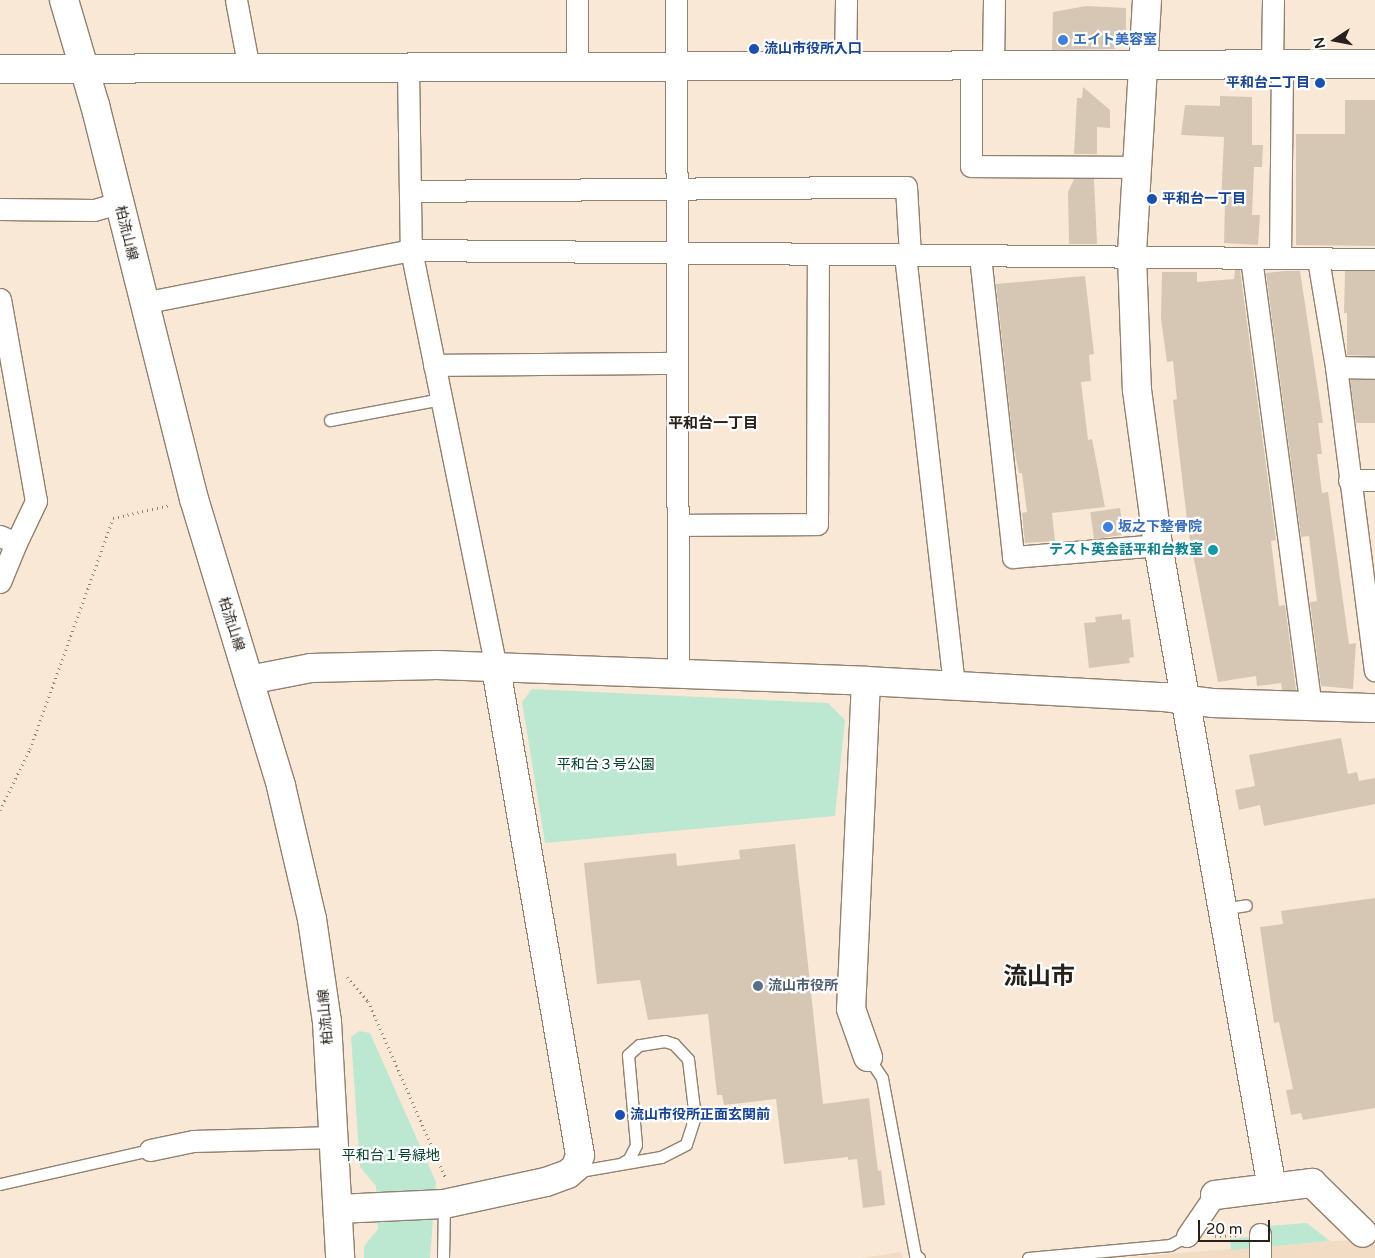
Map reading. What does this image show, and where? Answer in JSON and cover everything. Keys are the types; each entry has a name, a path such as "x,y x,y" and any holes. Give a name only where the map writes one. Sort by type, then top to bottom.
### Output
{"street":[{"name":"柏流山線","path":"64,0 196,508 281,786 322,971 334,1137 340,1258"},
{"path":"236,0 249,69"},
{"path":"577,67 578,0"},
{"path":"676,0 678,673"},
{"path":"845,66 846,0"},
{"path":"994,0 982,65 971,166 1136,167"},
{"path":"1147,0 1132,256 1137,390 1158,545 1185,700 1234,907 1272,1188"},
{"path":"1273,0 1277,64 1280,257"},
{"path":"0,69 1375,64"},
{"path":"338,1209 444,1204 546,1182 568,1174 576,1167 580,1156 496,667 411,250 408,69"},
{"path":"410,191 906,186 907,255 954,686"},
{"path":"0,209 94,210 118,203"},
{"path":"143,303 411,250 818,256 1132,256 1375,259"},
{"path":"678,525 817,524 818,256"},
{"path":"980,256 1013,557 1158,545"},
{"path":"1251,258 1311,706"},
{"path":"1318,258 1336,367 1349,480 1370,600 1375,671"},
{"path":"0,299 36,501 8,540 0,582"},
{"path":"434,365 677,364"},
{"path":"1336,367 1375,368"},
{"path":"1349,480 1375,480"},
{"path":"249,680 283,672 358,665 496,667 866,681 1185,700 1375,708"},
{"path":"866,681 850,1009 868,1057"},
{"path":"150,1150 193,1141 334,1137"},
{"path":"1197,1236 1215,1196 1312,1183 1369,1232"},
{"path":"1260,1234 1260,1258"}],"lane":[{"path":"330,420 441,399"},
{"path":"568,1174 622,1163 676,1152 686,1144 692,1132 695,1118 688,1059 674,1044 665,1041 639,1045 628,1055 636,1145 629,1158 622,1163"},
{"path":"868,1057 882,1078 915,1255 919,1258"},
{"path":"0,1184 150,1150"},
{"path":"443,1258 444,1204"},
{"path":"1028,1258 1170,1244 1197,1236"}],"path":[{"path":"0,810 30,749 112,518 177,504"},
{"path":"322,971 350,978 368,1001 447,1182 444,1204"},
{"path":"1197,1236 1229,1235"}],"shaded area":[{"path":"1375,1238 1375,1258 1125,1258 1191,1252"},
{"path":"901,1252 903,1258 862,1258"}],"green space":[{"name":"平和台３号公園","path":"532,689 828,703 845,720 835,816 545,843 522,702"},
{"name":"平和台１号緑地","path":"359,1031 370,1033 436,1182 430,1258 364,1258 364,1246 378,1229 376,1186 360,1167 351,1037"},
{"path":"1307,1223 1330,1241 1231,1250 1230,1239 1252,1237 1265,1226"}],"building":[{"path":"1086,6 1126,8 1126,38 1115,49 1052,50 1053,12"},
{"path":"1083,87 1110,110 1110,128 1097,127 1097,154 1074,154 1077,98 1082,98"},
{"path":"1220,96 1252,97 1252,145 1263,145 1262,167 1254,167 1252,215 1260,215 1258,245 1224,243 1225,203 1221,203 1224,137 1181,135 1185,105 1220,106"},
{"path":"1345,100 1375,100 1375,246 1296,245 1296,134 1345,134"},
{"path":"1074,179 1094,179 1097,244 1069,244 1068,192"},
{"path":"1235,270 1240,270 1276,540 1271,541 1279,606 1285,605 1296,690 1282,690 1281,683 1257,686 1256,676 1218,682 1188,529 1173,400 1177,399 1173,361 1167,362 1161,319 1162,272 1197,272 1197,282 1234,279"},
{"path":"1300,271 1323,423 1318,423 1322,454 1317,454 1322,493 1328,492 1349,644 1356,643 1353,689 1321,686 1310,602 1317,601 1309,536 1301,537 1266,273"},
{"path":"1345,271 1375,271 1375,356 1347,355 1347,313 1344,313"},
{"path":"1085,276 1094,354 1089,355 1091,381 1081,382 1088,440 1092,439 1105,507 1052,513 1055,541 1025,543 1022,513 1027,512 1022,473 1019,473 1014,449 996,284"},
{"path":"1350,380 1375,380 1375,423 1356,423"},
{"path":"1120,508 1124,535 1094,539 1090,512"},
{"path":"1122,614 1122,620 1130,619 1134,657 1129,658 1130,663 1089,668 1084,623 1096,622 1095,617"},
{"path":"1341,738 1348,774 1357,772 1359,781 1375,778 1375,804 1264,826 1260,805 1239,810 1235,790 1255,786 1249,755"},
{"path":"795,844 823,1104 869,1098 878,1171 881,1170 885,1205 863,1208 857,1159 848,1160 848,1157 784,1164 776,1099 724,1105 722,1095 717,1095 708,1014 648,1020 640,980 597,984 584,863 676,853 677,866 740,859 739,850"},
{"path":"1375,898 1375,1108 1303,1120 1301,1113 1291,1115 1286,1090 1293,1089 1279,1022 1274,1023 1260,927 1283,924 1281,911"}],"place":[{"name":"エイト美容室","path":"1063,40"},
{"name":"流山市役所入口","path":"754,49"},
{"name":"平和台二丁目","path":"1320,83"},
{"name":"平和台一丁目","path":"1152,199"},
{"name":"坂之下整骨院","path":"1108,527"},
{"name":"テスト英会話平和台教室","path":"1213,550"},
{"name":"流山市役所","path":"758,986"},
{"name":"流山市役所正面玄関前","path":"620,1115"}],"district":[{"name":"平和台一丁目","path":"713,424"},
{"name":"流山市","path":"1039,977"}]}
